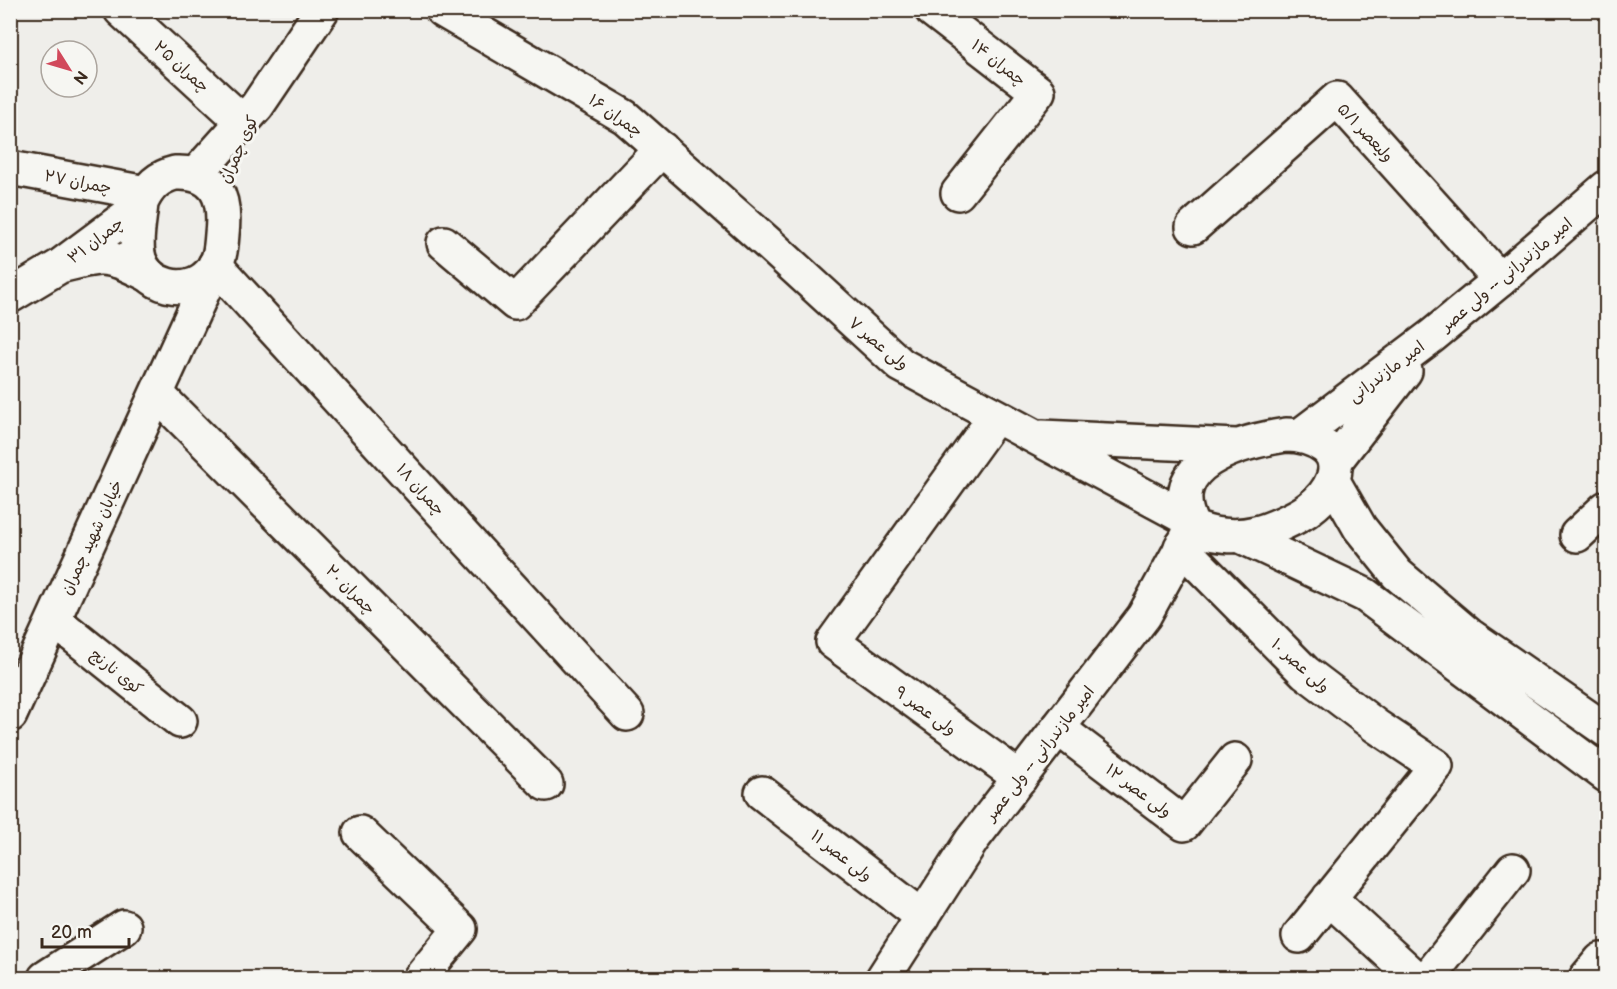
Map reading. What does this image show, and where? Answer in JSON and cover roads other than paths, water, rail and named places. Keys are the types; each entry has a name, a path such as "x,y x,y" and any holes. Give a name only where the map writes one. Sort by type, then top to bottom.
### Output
{"street":[{"name":"چمران ۲۵","path":"121,10 250,114"},
{"name":"کوی چمران","path":"207,184 250,114 322,10"},
{"name":"چمران ۱۶","path":"442,10 625,117 771,246"},
{"name":"چمران ۱۴","path":"932,10 1038,92 958,193"},
{"name":"ولیعصر ۵/۱","path":"1193,227 1337,99 1500,280"},
{"path":"444,243 515,303 662,149"},
{"name":"چمران ۲۷","path":"10,168 145,195"},
{"path":"182,172 207,184 224,215 220,252 216,265 207,275 189,285 168,286 152,277 141,263 137,249 141,203 157,181 169,174 182,172"},
{"name":"امیر مازندرانی -- ولی عصر","path":"1432,336 1606,188"},
{"name":"چمران ۳۱","path":"60,266 128,216 145,195"},
{"name":"ولی عصر ۷","path":"771,246 901,365 1034,437 1187,531"},
{"name":"چمران ۳۱","path":"60,266 99,258 116,261 152,277"},
{"name":"خیابان شهید چمران","path":"10,715 216,265"},
{"name":"چمران ۱۸","path":"216,265 627,714"},
{"path":"10,296 60,266"},
{"name":"خیابان شهید چمران","path":"152,277 173,304 177,320 177,341 172,360"},
{"name":"امیر مازندرانی","path":"1301,435 1432,336"},
{"name":"امیر مازندرانی","path":"1241,536 1258,533 1310,509 1335,470 1432,336"},
{"name":"چمران ۲۰","path":"157,394 546,784"},
{"name":"ولی عصر ۹","path":"995,417 833,642 1020,778"},
{"path":"1606,730 1469,635 1397,574 1360,528 1335,470 1331,452 1317,441 1301,435 1254,440 1206,461 1189,480 1184,493 1187,531 1241,536 1365,595 1606,775"},
{"name":"ولی عصر ۷","path":"1034,437 1239,446"},
{"path":"1577,535 1606,508"},
{"name":"امیر مازندرانی -- ولی عصر","path":"883,978 972,840 1144,616 1187,531"},
{"name":"ولی عصر ۱۰","path":"1187,531 1305,672 1376,726 1436,765 1329,898"},
{"name":"کوی نارنج","path":"54,620 180,722"},
{"name":"ولی عصر ۱۲","path":"1058,728 1178,832 1235,760"},
{"name":"ولی عصر ۱۱","path":"762,793 922,917"},
{"path":"360,832 460,929 420,978"},
{"path":"1428,978 1513,870"},
{"path":"1299,936 1329,898 1416,978"},
{"path":"45,978 124,927"}]}
